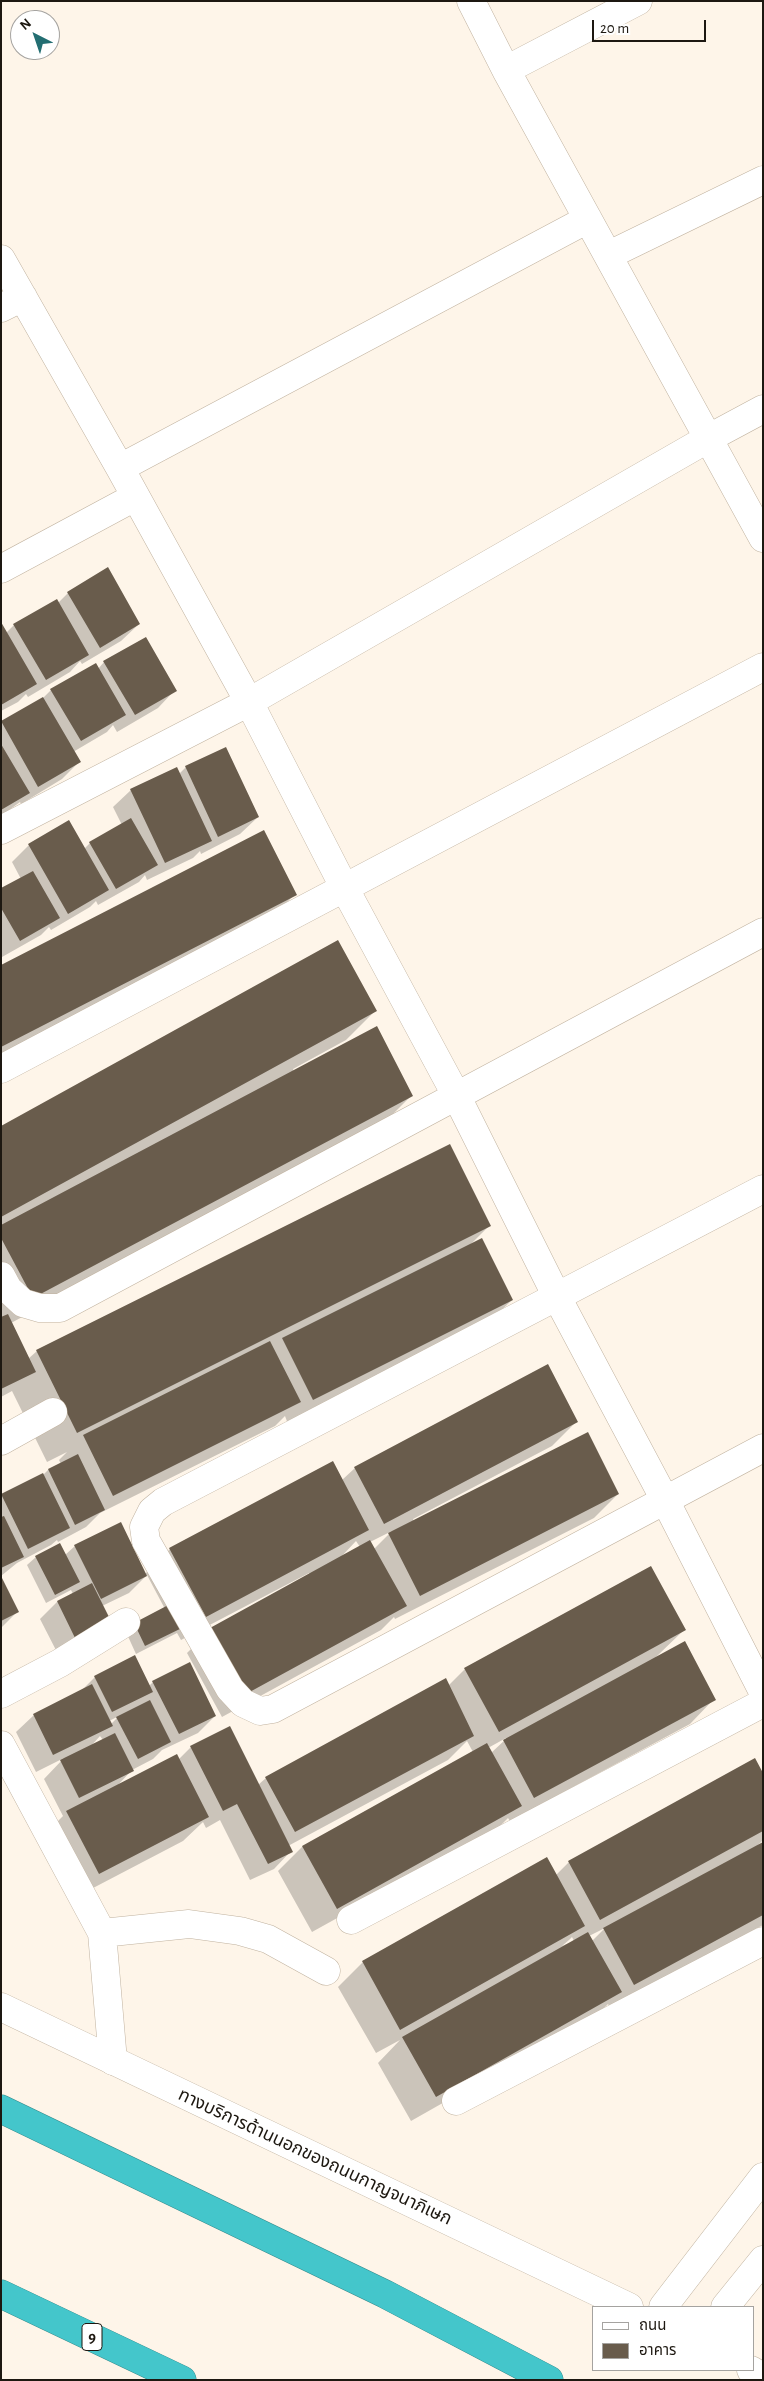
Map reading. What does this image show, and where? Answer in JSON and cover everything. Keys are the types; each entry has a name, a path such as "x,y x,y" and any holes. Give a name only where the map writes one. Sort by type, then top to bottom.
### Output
{"highway":[{"path":"1,2109 386,2294 549,2380"},
{"name":"9","path":"1,2294 182,2380"}],"street":[{"path":"471,1 506,70 710,438 763,538"},
{"path":"506,70 638,1"},
{"path":"609,255 763,180"},
{"path":"120,468 588,219"},
{"path":"1,259 12,303 120,468 249,702 344,887 456,1095 557,1297 665,1500 763,1692"},
{"path":"1,830 249,702 763,409"},
{"path":"1,569 135,497"},
{"path":"1,1069 763,667"},
{"path":"1,1276 8,1289 23,1303 40,1308 60,1308 763,932"},
{"path":"763,1189 163,1502 152,1511 144,1527 146,1541 230,1689 243,1703 260,1711 273,1709 763,1448"},
{"path":"1,1441 53,1412"},
{"path":"1,1694 60,1663 126,1622"},
{"path":"350,1920 763,1704"},
{"path":"1,1745 102,1933 113,2061"},
{"path":"102,1933 189,1924 240,1930 268,1938 326,1971"},
{"path":"456,2101 763,1941"},
{"name":"ทางบริการด้านนอกของถนนกาญจนาภิเษก","path":"1,2007 627,2306"},
{"path":"664,2306 763,2177"},
{"path":"726,2306 763,2260"}],"building":[{"path":"108,567 140,624 100,648 67,592"},
{"path":"57,599 89,655 46,680 13,624"},
{"path":"1,622 37,684 1,705"},
{"path":"146,637 177,691 135,715 103,661"},
{"path":"96,663 126,715 81,741 50,689"},
{"path":"43,697 81,762 38,787 1,721"},
{"path":"1,744 30,793 1,810"},
{"path":"226,747 259,817 218,837 185,766"},
{"path":"177,767 212,841 165,863 130,789"},
{"path":"131,818 158,865 116,889 89,842"},
{"path":"69,820 109,890 68,914 28,844"},
{"path":"264,830 297,895 1,1047 1,965"},
{"path":"33,871 60,918 20,941 1,908 1,888"},
{"path":"338,940 377,1011 1,1217 1,1126"},
{"path":"377,1026 413,1096 33,1298 1,1238 1,1225"},
{"path":"450,1144 491,1226 77,1433 36,1350"},
{"path":"482,1238 513,1300 313,1400 282,1338"},
{"path":"8,1314 36,1372 1,1389 1,1317"},
{"path":"270,1341 301,1402 113,1496 83,1435"},
{"path":"548,1364 578,1422 384,1524 354,1467"},
{"path":"588,1432 619,1494 420,1596 388,1533"},
{"path":"78,1454 105,1510 75,1525 48,1469"},
{"path":"333,1461 369,1530 206,1617 169,1548"},
{"path":"43,1473 70,1528 28,1549 1,1494"},
{"path":"4,1516 24,1557 1,1568 1,1517"},
{"path":"121,1522 147,1576 101,1599 74,1545"},
{"path":"370,1540 407,1606 246,1694 210,1628"},
{"path":"60,1543 80,1582 55,1595 35,1556"},
{"path":"651,1566 686,1630 499,1732 464,1668"},
{"path":"1,1576 19,1612 1,1621"},
{"path":"92,1583 112,1623 76,1640 57,1601"},
{"path":"174,1602 186,1626 145,1646 134,1623"},
{"path":"685,1641 716,1700 534,1798 503,1740"},
{"path":"135,1655 153,1692 112,1712 94,1676"},
{"path":"190,1662 216,1716 179,1734 152,1681"},
{"path":"446,1678 474,1736 295,1832 265,1777"},
{"path":"92,1684 113,1726 53,1755 33,1714"},
{"path":"150,1700 171,1742 138,1759 116,1717"},
{"path":"230,1726 293,1852 268,1864 237,1804 223,1811 190,1746"},
{"path":"115,1733 134,1771 79,1798 60,1760"},
{"path":"487,1743 522,1806 337,1909 302,1846"},
{"path":"177,1754 209,1817 99,1874 66,1811"},
{"path":"755,1758 763,1773 763,1831 600,1920 568,1861"},
{"path":"763,1842 763,1915 634,1985 603,1928"},
{"path":"547,1857 585,1926 400,2030 362,1961"},
{"path":"588,1932 622,1992 436,2097 402,2037"}]}
